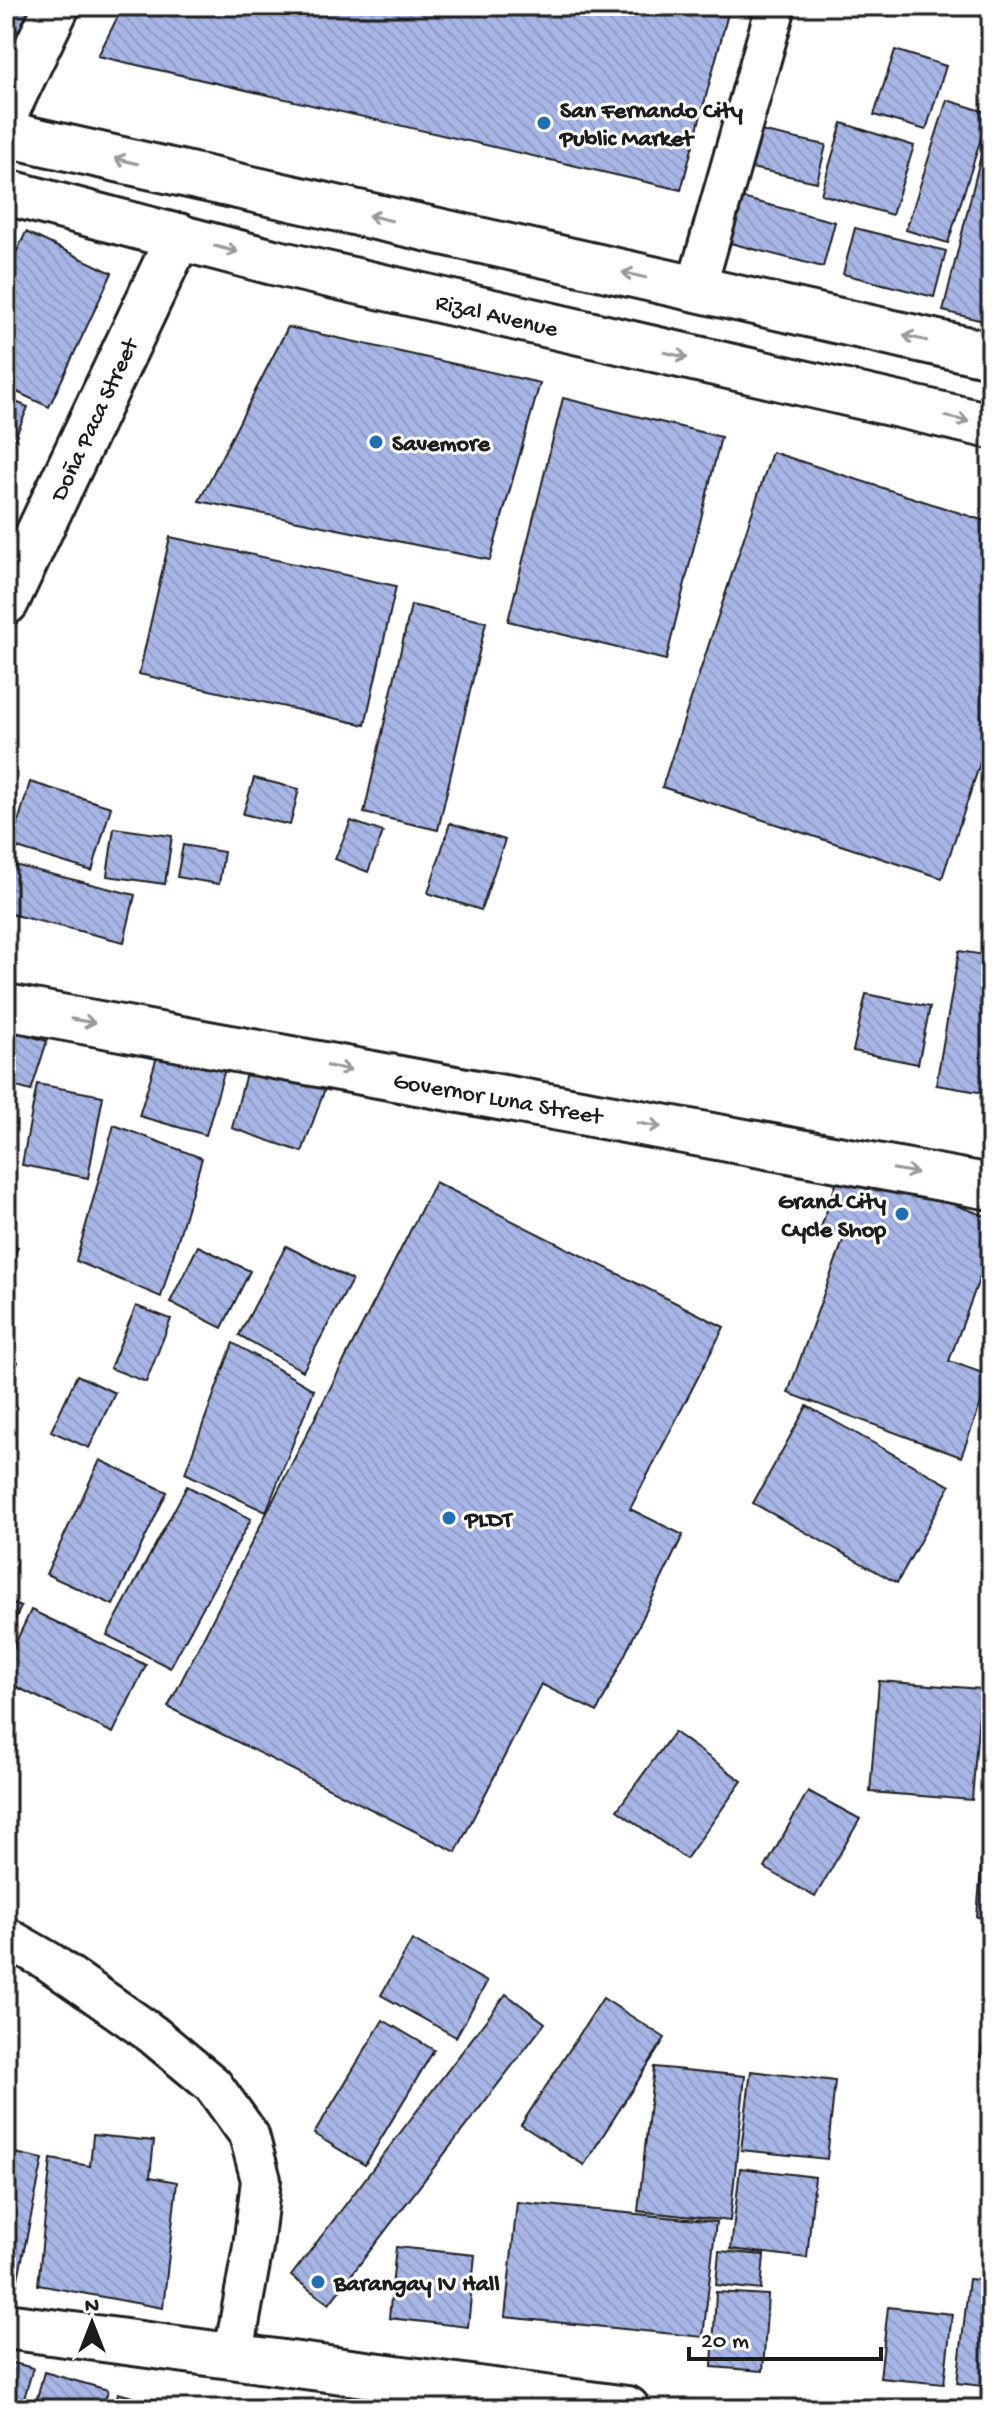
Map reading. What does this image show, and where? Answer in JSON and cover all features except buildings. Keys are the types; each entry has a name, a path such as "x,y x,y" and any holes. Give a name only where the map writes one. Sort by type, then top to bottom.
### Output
{"street":[{"path":"6,112 57,6"},
{"path":"6,134 991,355"},
{"name":"Rizal Avenue","path":"6,192 300,268 991,426"},
{"name":"Doña Paca Street","path":"6,602 179,236"},
{"name":"Governor Luna Street","path":"6,1007 991,1187"},
{"path":"6,2326 627,2409"}],"lane":[{"path":"696,289 776,6"},
{"path":"6,1937 48,1961 152,2034 213,2085 249,2135 261,2180 253,2247 233,2358"}],"place":[{"name":"San Fernando City Public Market","path":"544,123"},
{"name":"Savemore","path":"376,442"},
{"name":"Grand City Cycle Shop","path":"902,1214"},
{"name":"PLDT","path":"449,1518"},
{"name":"Barangay IV Hall","path":"318,2282"}]}
